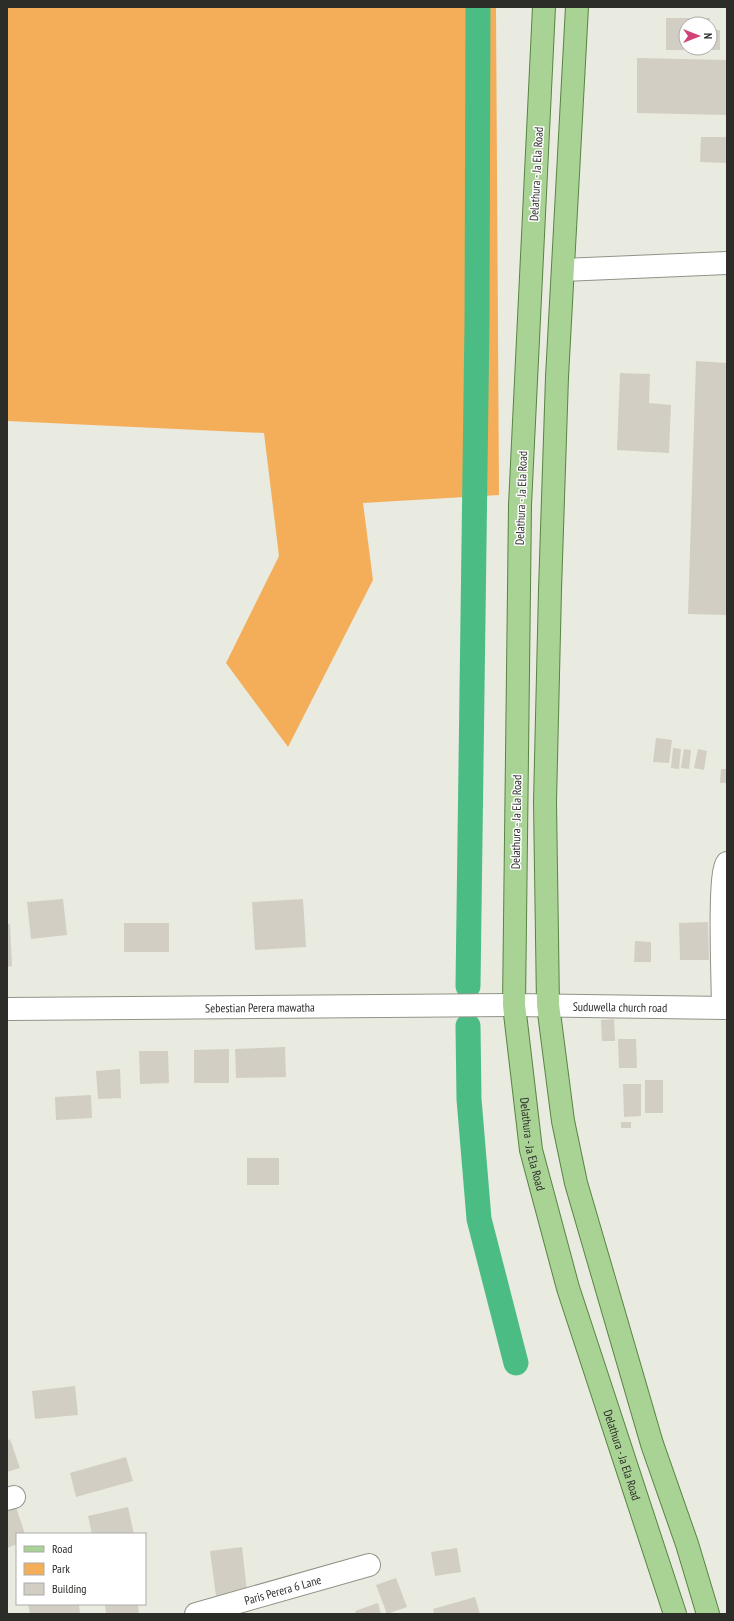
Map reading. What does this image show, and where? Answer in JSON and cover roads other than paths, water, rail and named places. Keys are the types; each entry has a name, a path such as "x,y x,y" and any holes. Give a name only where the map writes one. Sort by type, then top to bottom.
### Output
{"main road":[{"name":"Delathura - Ja Ela Road","path":"544,7 520,505 514,1005 531,1150 568,1288 675,1614"},
{"path":"578,7 557,376 545,786 548,1005 563,1121 576,1182 652,1444 687,1544 708,1614"}],"street":[{"path":"563,270 727,263"},
{"path":"725,1008 722,886 724,865 727,863"},
{"name":"Suduwella church road","path":"514,1005 725,1008"},
{"name":"Sebestian Perera mawatha","path":"7,1009 514,1005"},
{"name":"Paris Perera 6 Lane","path":"196,1614 369,1565"}],"waterway":[{"path":"468,986 477,323 478,7"},
{"path":"468,1026 469,1099 479,1219 516,1363"}]}
